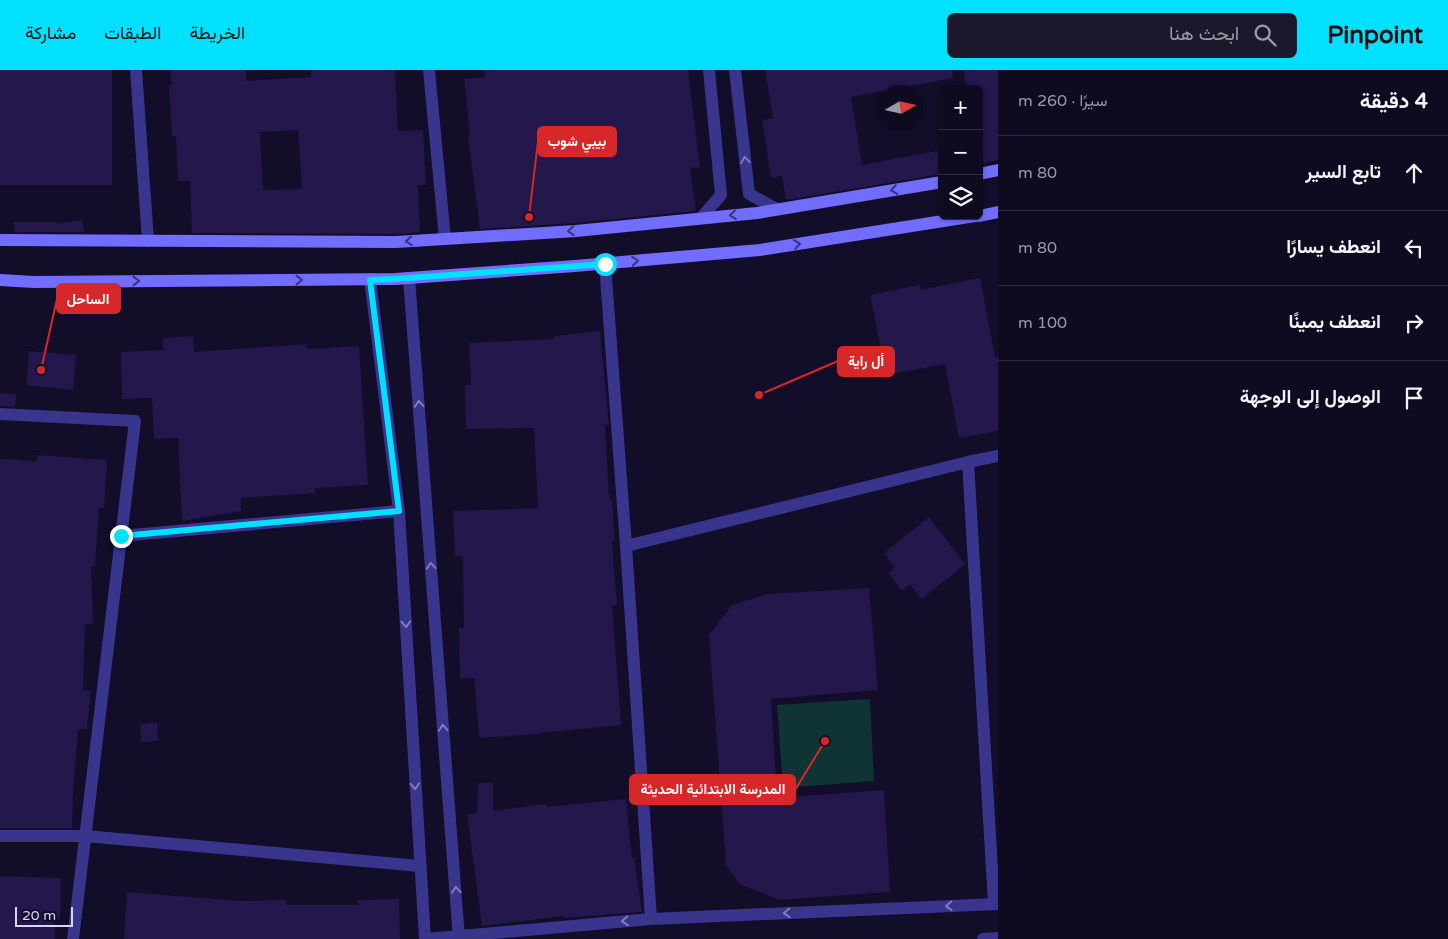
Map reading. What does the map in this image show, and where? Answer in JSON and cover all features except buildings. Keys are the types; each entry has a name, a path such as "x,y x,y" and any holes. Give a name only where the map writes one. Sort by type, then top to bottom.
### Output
{"main road":[{"path":"983,173 998,170"},
{"path":"0,240 396,242 576,231 777,209 938,183"},
{"path":"983,215 998,212"},
{"path":"0,280 44,282 370,280 410,278 605,264 760,250 950,220"}],"street":[{"path":"136,70 148,241"},
{"path":"429,70 445,239"},
{"path":"701,218 721,195 709,70"},
{"path":"735,70 749,194 777,209"},
{"path":"605,264 651,919"},
{"path":"410,278 459,938"},
{"path":"370,280 399,511 425,939 459,938 651,919 996,904 968,462"},
{"path":"0,414 135,421 73,939"},
{"path":"626,546 998,456"},
{"path":"121,536 399,511"},
{"path":"0,836 85,836 420,866"},
{"path":"983,939 998,938"}],"green space":[{"path":"870,699 874,781 783,788 777,705"}],"place":[{"name":"بيبي شوب","path":"529,217"},
{"name":"الساحل","path":"41,370"},
{"name":"أل راية","path":"759,395"},
{"name":"المدرسة الابتدائية الحديثة","path":"825,741"}],"route":[{"path":"121,536 399,511 370,280 605,264"}]}
